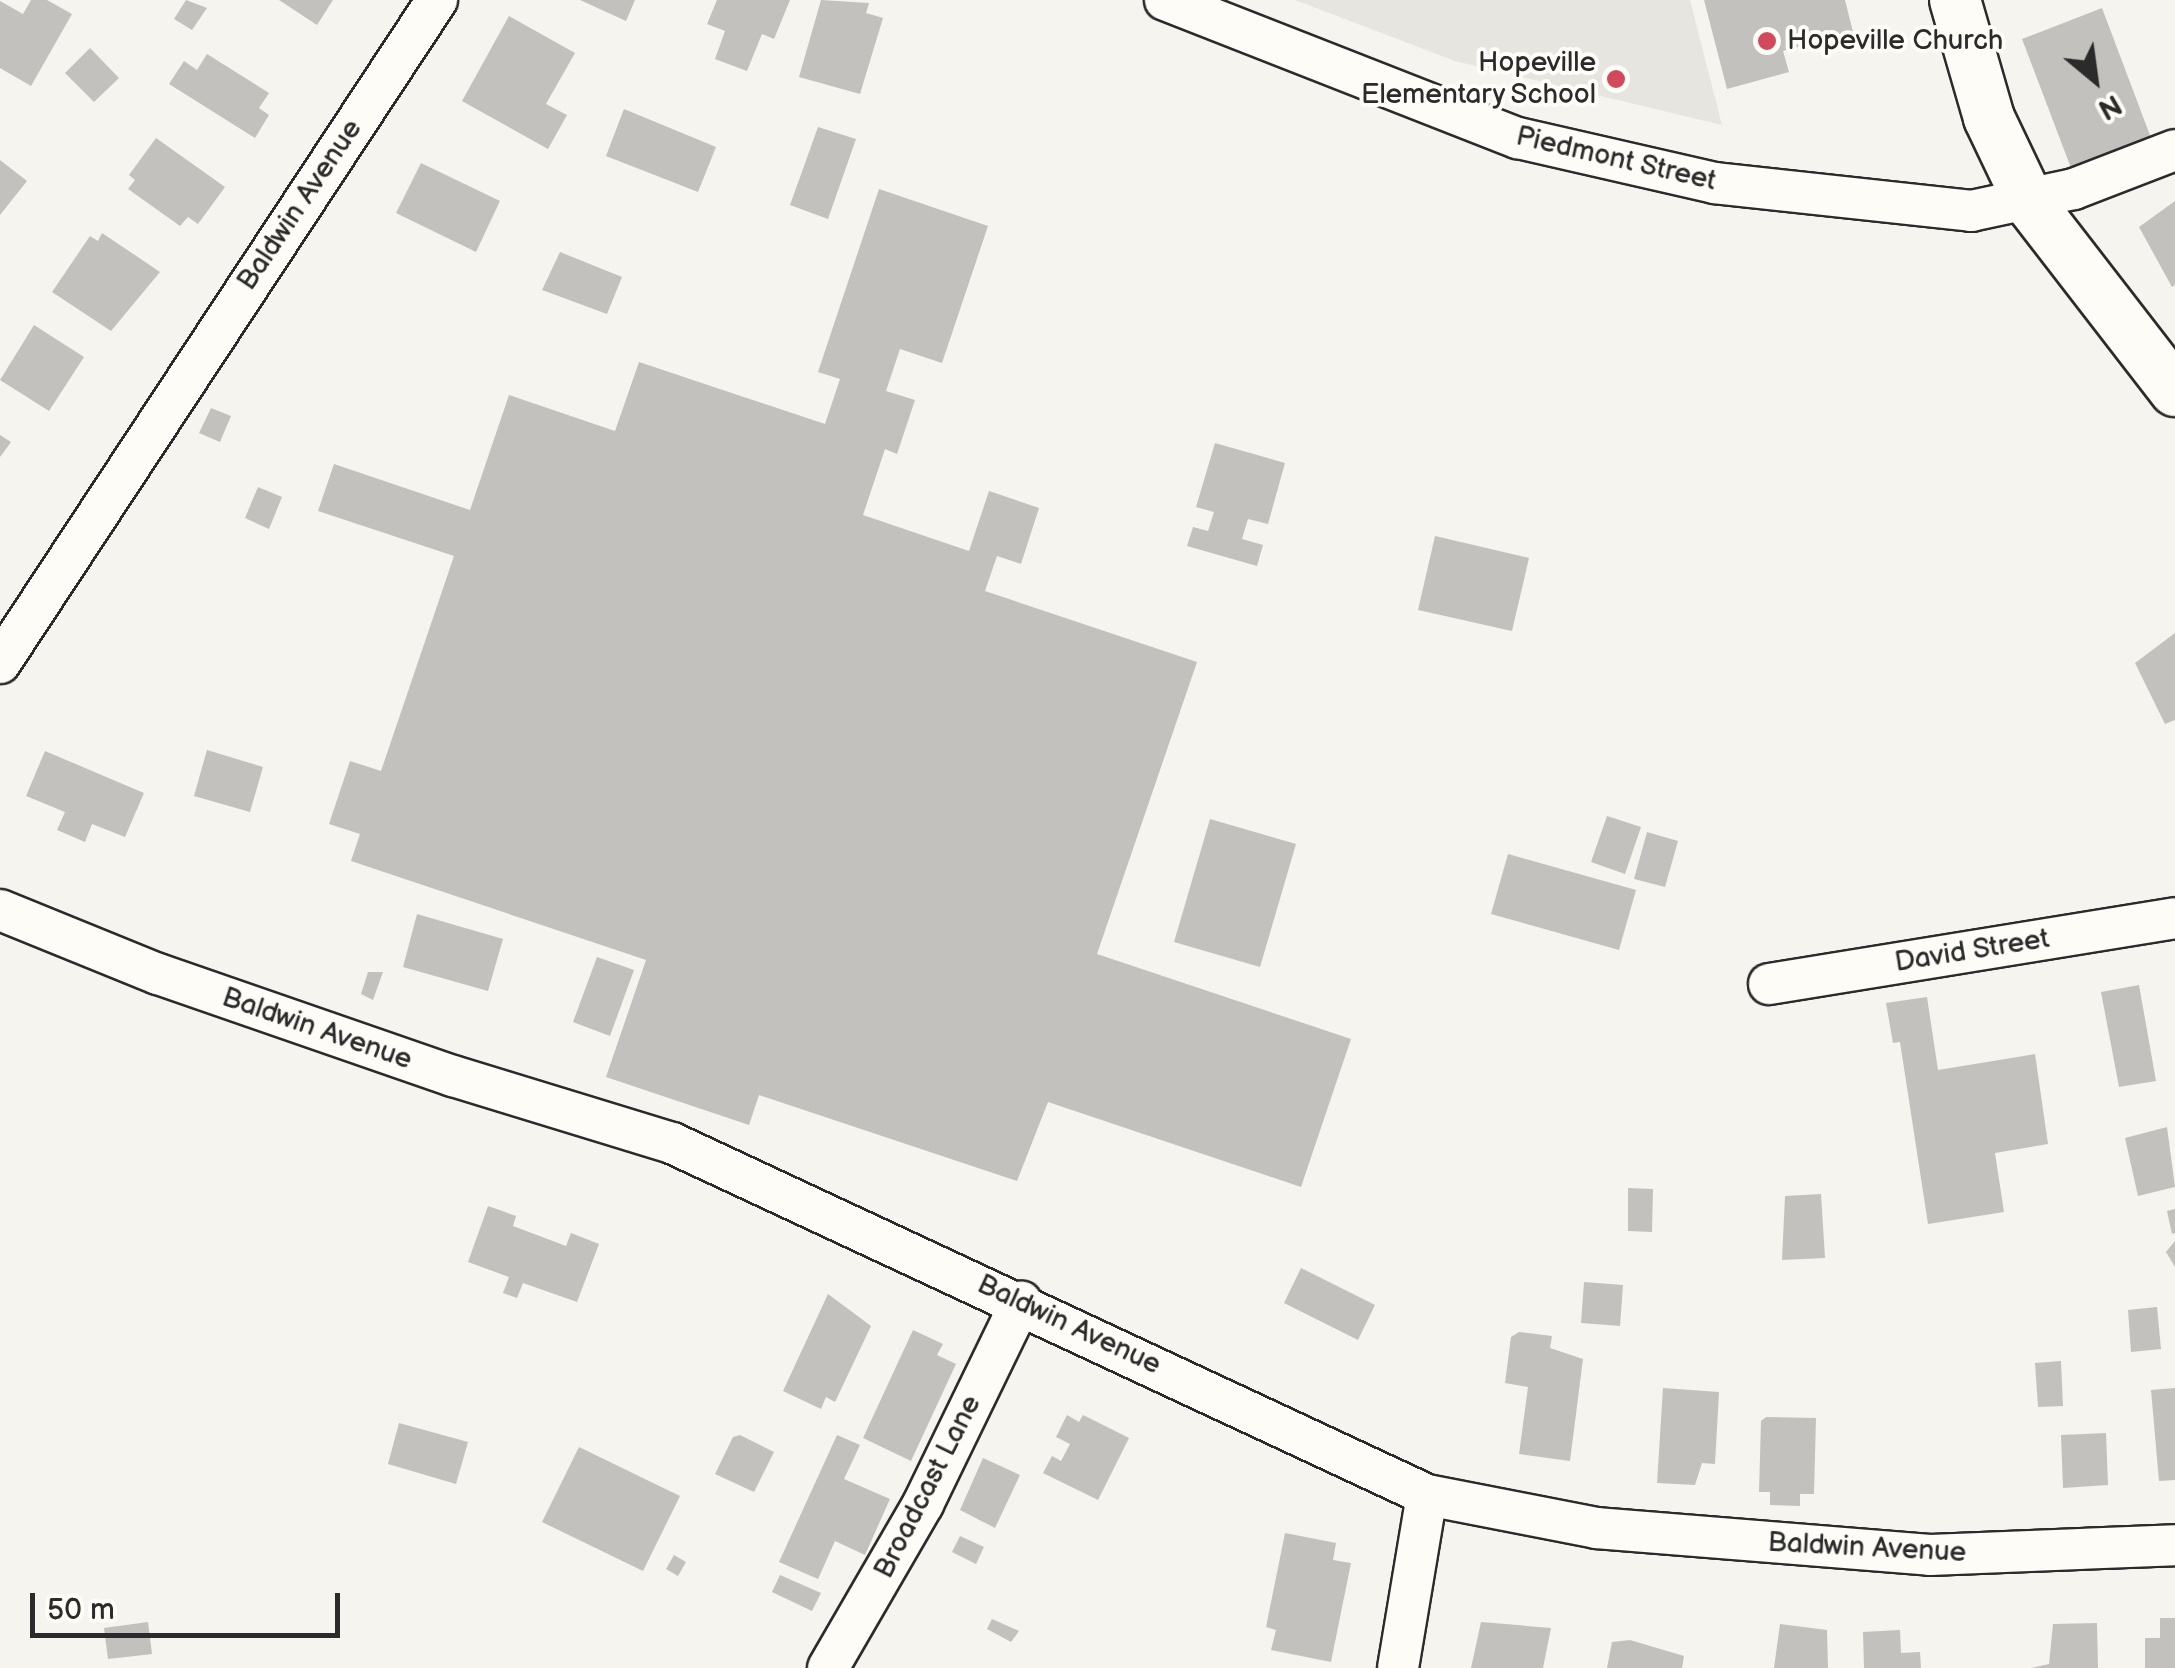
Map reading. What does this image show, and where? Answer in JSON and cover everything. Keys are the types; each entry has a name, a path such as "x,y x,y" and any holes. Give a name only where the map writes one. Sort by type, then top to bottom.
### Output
{"main road":[{"path":"1954,0 1989,118 2029,202 2175,391"}],"street":[{"name":"Baldwin Avenue","path":"0,664 437,0"},
{"name":"Piedmont Street","path":"1165,0 1518,138 1620,165 1885,205 1971,211 2029,202 2175,150"},
{"name":"Baldwin Avenue","path":"0,910 158,974 452,1076 672,1143 1021,1302 1426,1495 1596,1528 1930,1556 2175,1545"},
{"name":"David Street","path":"1769,984 2175,918"},
{"name":"Broadcast Lane","path":"828,1668 923,1504 1021,1302"},
{"path":"1398,1668 1426,1495"}],"shaded area":[{"name":"Hopeville Elementary School","path":"1295,0 1690,0 1722,125 1455,61"}],"building":[{"path":"31,0 47,0 72,14 31,86 0,68 0,1 23,14"},
{"path":"186,0 207,8 192,30 174,19"},
{"path":"279,0 333,0 317,25"},
{"path":"580,0 635,0 626,21"},
{"path":"717,0 790,0 774,39 762,34 747,71 715,59 725,31 707,24"},
{"path":"821,0 869,3 866,13 883,18 860,94 799,77"},
{"name":"Hopeville Church","path":"1704,0 1845,0 1853,32 1783,51 1789,72 1727,89"},
{"path":"2102,8 2151,138 2071,168 2022,39"},
{"path":"509,16 575,53 546,104 567,115 548,149 462,101"},
{"path":"90,48 119,78 94,102 65,73"},
{"path":"207,54 269,93 259,108 269,115 255,138 169,84 184,61 197,70"},
{"path":"624,109 716,147 698,192 606,156"},
{"path":"818,127 856,139 828,219 790,205"},
{"path":"156,138 225,187 198,224 188,217 180,226 128,189 135,180 129,175"},
{"path":"0,160 27,181 0,215"},
{"path":"421,163 500,201 476,252 396,213"},
{"path":"879,189 988,226 942,363 900,349 886,391 915,400 897,454 885,449 863,515 969,551 989,491 1039,508 1021,564 997,556 985,591 1197,662 1097,954 1351,1039 1301,1187 1048,1102 1017,1181 759,1095 749,1125 606,1077 646,960 351,861 360,834 329,824 350,761 381,771 454,556 318,511 334,464 470,510 509,395 615,431 639,362 825,424 840,379 818,372"},
{"path":"2175,201 2175,285 2172,287 2139,227"},
{"path":"102,233 160,272 111,331 52,292 90,236 98,241"},
{"path":"560,252 622,277 607,314 542,290"},
{"path":"34,325 84,357 49,411 0,380"},
{"path":"211,408 231,416 220,442 199,433"},
{"path":"0,435 11,442 0,457"},
{"path":"1215,443 1285,463 1268,524 1248,519 1242,539 1263,545 1257,566 1187,546 1193,527 1208,531 1214,512 1196,507"},
{"path":"258,487 282,497 269,529 245,518"},
{"path":"1435,536 1529,558 1512,631 1418,610"},
{"path":"2175,633 2175,720 2165,724 2135,663"},
{"path":"207,750 263,767 250,812 194,796"},
{"path":"45,751 144,793 125,837 92,824 85,842 57,830 65,812 26,796"},
{"path":"1607,816 1641,827 1625,874 1591,862"},
{"path":"1210,819 1296,844 1260,967 1174,942"},
{"path":"1647,832 1678,841 1665,887 1634,879"},
{"path":"1508,854 1636,890 1619,950 1491,914"},
{"path":"417,914 503,939 488,991 403,967"},
{"path":"597,957 634,970 610,1036 573,1022"},
{"path":"368,972 383,972 373,1000 361,994"},
{"path":"2139,985 2156,1081 2119,1087 2101,992"},
{"path":"1927,997 1938,1070 2035,1054 2048,1144 1995,1153 2004,1212 1928,1224 1900,1042 1893,1043 1886,1003"},
{"path":"2167,1127 2175,1187 2138,1196 2125,1138"},
{"path":"1628,1188 1653,1189 1652,1232 1628,1231"},
{"path":"1821,1194 1825,1258 1782,1260 1785,1196"},
{"path":"488,1206 516,1216 513,1226 566,1246 571,1233 599,1244 577,1302 523,1283 517,1298 503,1293 509,1277 468,1262"},
{"path":"2175,1209 2175,1233 2172,1234 2167,1211"},
{"path":"2175,1241 2175,1267 2166,1252"},
{"path":"1301,1268 1375,1305 1358,1340 1284,1303"},
{"path":"1584,1282 1623,1285 1620,1326 1581,1323"},
{"path":"828,1294 871,1326 835,1402 826,1397 821,1409 783,1391"},
{"path":"2157,1307 2161,1349 2131,1352 2128,1310"},
{"path":"913,1330 943,1344 937,1355 956,1364 911,1461 863,1438"},
{"path":"1519,1332 1552,1336 1550,1348 1583,1359 1570,1461 1519,1454 1528,1387 1505,1383 1511,1337"},
{"path":"2061,1361 2063,1406 2038,1407 2035,1363"},
{"path":"1663,1388 1719,1392 1715,1464 1702,1463 1695,1485 1657,1483"},
{"path":"2175,1388 2175,1480 2159,1481 2151,1390"},
{"path":"1067,1415 1079,1422 1083,1415 1129,1438 1098,1500 1043,1473 1052,1456 1061,1461 1070,1444 1056,1437"},
{"path":"1766,1417 1816,1418 1814,1494 1800,1494 1800,1506 1770,1505 1770,1492 1759,1492 1761,1421"},
{"path":"399,1423 468,1442 456,1484 388,1464"},
{"path":"2106,1433 2108,1485 2063,1488 2061,1435"},
{"path":"740,1435 774,1452 754,1492 715,1474 733,1437"},
{"path":"837,1435 860,1445 844,1479 890,1499 865,1555 835,1541 818,1579 779,1562"},
{"path":"579,1447 680,1496 643,1571 542,1522"},
{"path":"983,1458 1020,1475 995,1528 960,1510"},
{"path":"1285,1533 1336,1543 1333,1560 1351,1563 1331,1662 1271,1650 1276,1630 1266,1627"},
{"path":"960,1536 984,1547 976,1564 952,1552"},
{"path":"674,1555 686,1562 678,1576 666,1569"},
{"path":"780,1575 821,1593 812,1611 772,1592"},
{"path":"2160,1618 2175,1618 2175,1668 2145,1668 2145,1638 2160,1638"},
{"path":"992,1619 1019,1631 1011,1642 987,1629"},
{"path":"148,1622 152,1654 108,1659 104,1628"},
{"path":"1481,1622 1551,1628 1543,1668 1471,1668"},
{"path":"2097,1623 2098,1668 2031,1668 2049,1664 2053,1624"},
{"path":"1780,1624 1827,1630 1828,1668 1774,1668"},
{"path":"1900,1630 1901,1653 1920,1652 1921,1668 1864,1668 1863,1632"},
{"path":"1630,1640 1684,1656 1682,1668 1607,1668 1612,1642"}],"place":[{"name":"Hopeville Church","path":"1767,41"},
{"name":"Hopeville Elementary School","path":"1616,79"}]}
